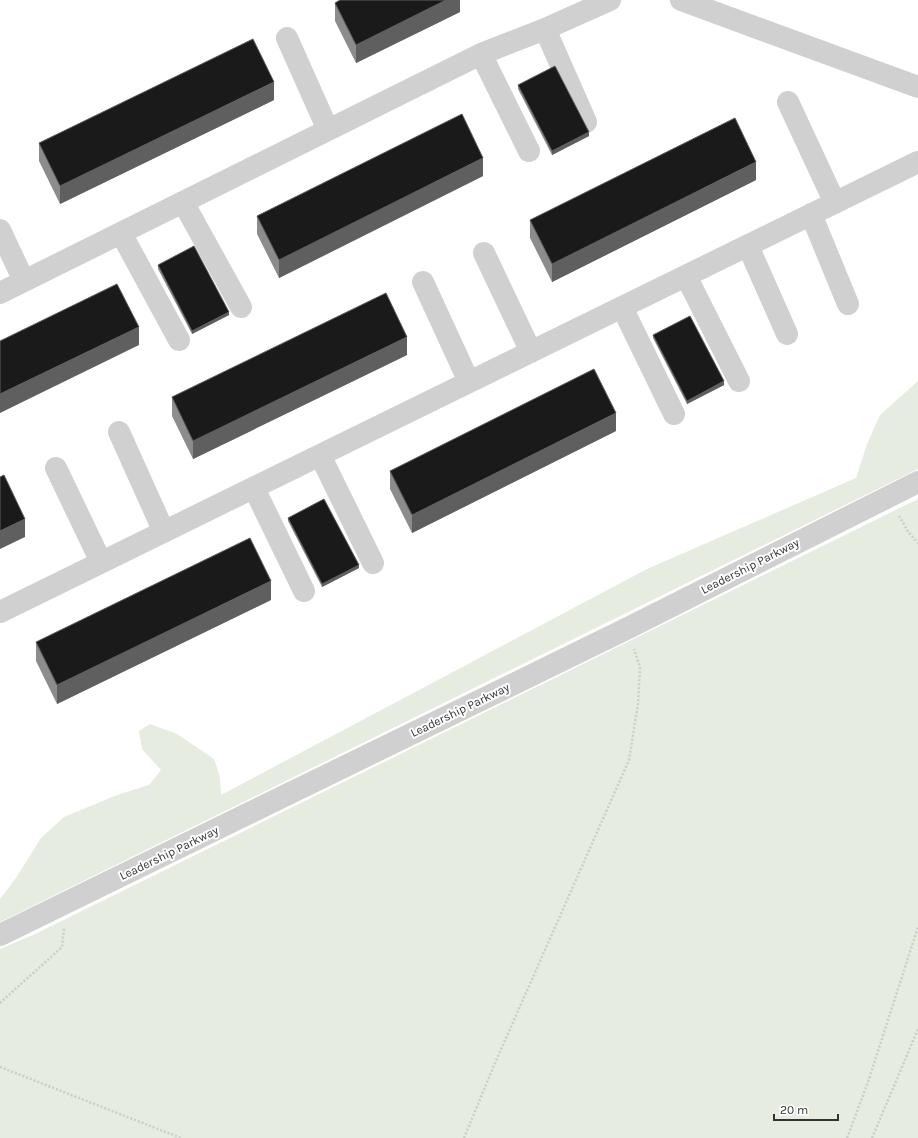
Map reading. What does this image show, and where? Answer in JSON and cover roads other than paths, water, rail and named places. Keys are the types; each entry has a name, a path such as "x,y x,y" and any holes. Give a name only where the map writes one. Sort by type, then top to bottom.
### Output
{"street":[{"path":"0,292 481,54 545,29 610,0"},
{"path":"681,0 918,87"},
{"path":"545,29 586,122"},
{"path":"287,38 328,130"},
{"path":"481,54 530,151"},
{"path":"788,102 835,203"},
{"path":"0,612 918,162"},
{"path":"183,202 241,307"},
{"path":"811,214 848,304"},
{"path":"0,230 24,281"},
{"path":"121,233 179,340"},
{"path":"748,246 787,334"},
{"path":"484,253 531,352"},
{"path":"686,276 739,381"},
{"path":"423,282 469,382"},
{"path":"622,307 674,414"},
{"path":"119,432 164,532"},
{"path":"320,455 373,563"},
{"path":"56,468 102,562"},
{"name":"Leadership Parkway","path":"0,934 61,906 628,628 918,482"},
{"path":"254,488 304,591"}]}
